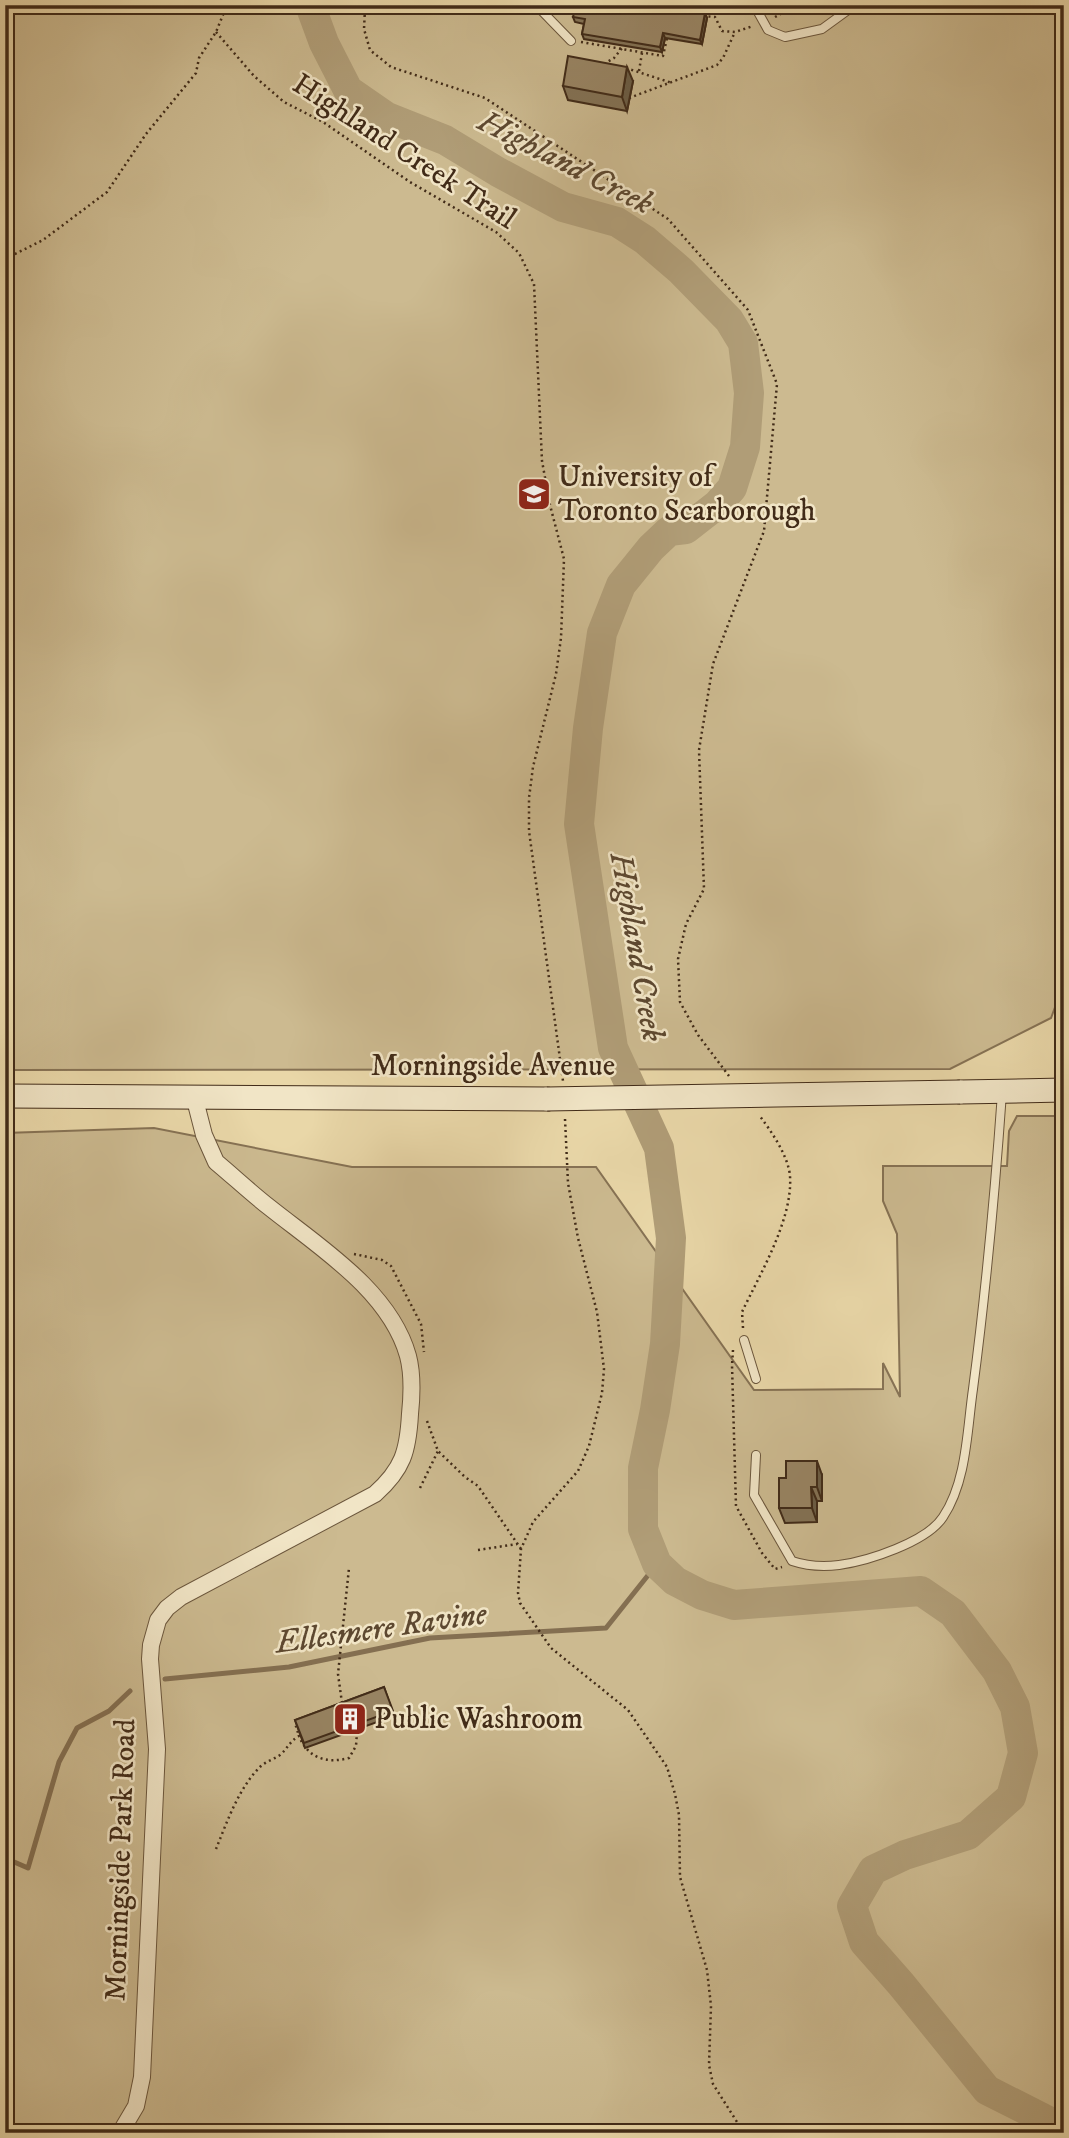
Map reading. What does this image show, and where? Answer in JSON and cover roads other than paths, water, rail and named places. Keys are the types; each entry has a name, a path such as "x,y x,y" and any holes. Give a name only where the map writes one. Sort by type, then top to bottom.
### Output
{"main road":[{"name":"Morningside Avenue","path":"5,1096 555,1095 1064,1090"}],"street":[{"name":"Morningside Park Road","path":"120,2133 136,2106 141,2083 157,1749 150,1659 156,1626 167,1608 181,1597 376,1494 402,1463 412,1398 408,1356 396,1327 357,1278 216,1162 204,1135 194,1096"}],"lane":[{"path":"536,5 572,41"},
{"path":"759,5 758,12 768,30 785,37 822,29 855,5"},
{"path":"756,1455 754,1495 792,1561 808,1566 839,1565 875,1555 930,1531 941,1520 952,1500 961,1472 993,1221 1002,1092"},
{"path":"744,1340 756,1379"}],"waterway":[{"name":"Highland Creek","path":"310,5 324,43 348,90 387,117 445,140 563,207 617,222 645,240 681,271 729,320 743,343 749,393 745,447 732,488 718,504 686,529 669,531 651,548 621,585 602,633 588,728 579,824 613,1048 659,1148 671,1238 665,1344 643,1468 643,1529 657,1564 675,1581 702,1595 734,1605 921,1591 953,1613 997,1671 1015,1707 1023,1753 1011,1797 968,1835 905,1855 873,1870 852,1906 864,1942 987,2090 1064,2129"},
{"name":"Ellesmere Ravine","path":"165,1679 289,1667 430,1638 606,1628 657,1564"},
{"name":"Ellesmere Ravine","path":"5,1858 28,1868 59,1762 77,1728 109,1711 130,1691"}],"place":[{"name":"University of Toronto Scarborough","path":"534,494"},
{"name":"Public Washroom","path":"350,1719"}]}
